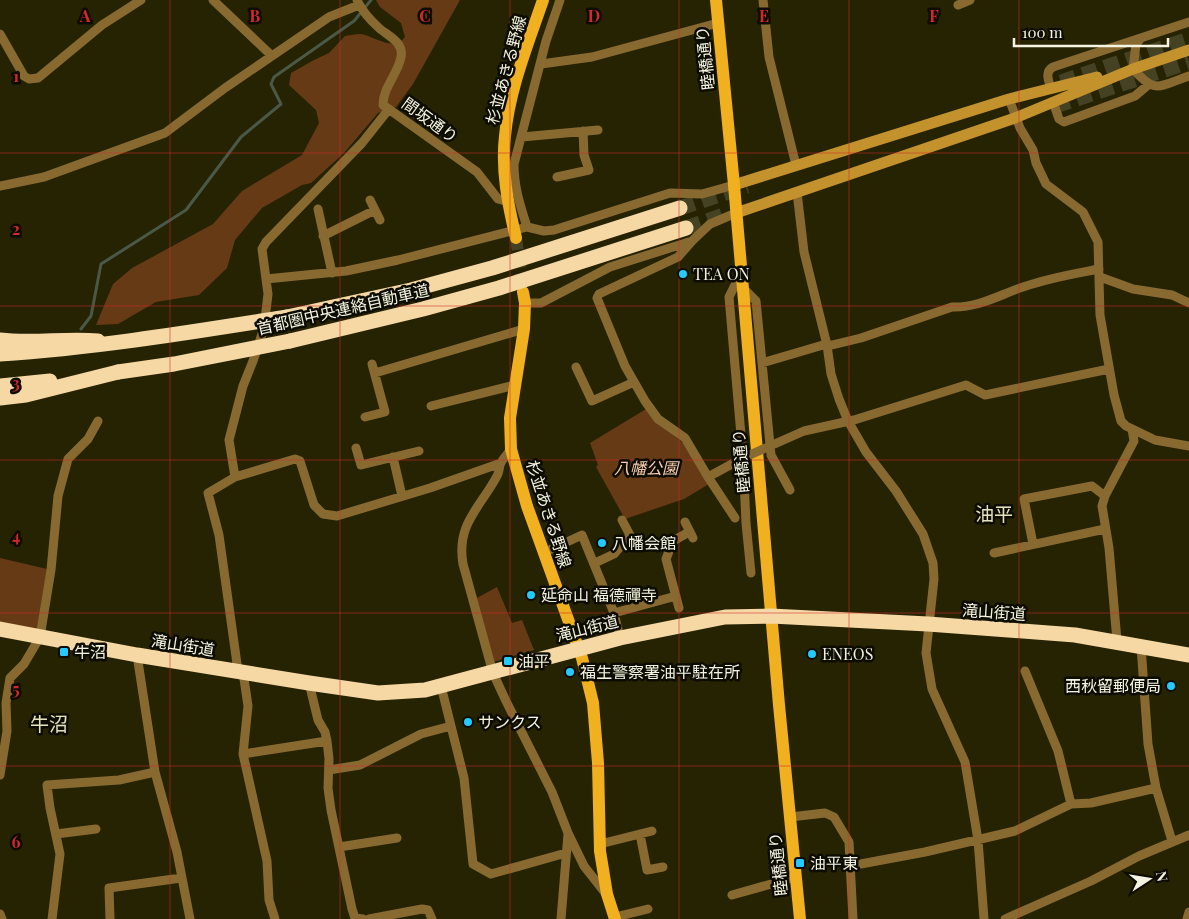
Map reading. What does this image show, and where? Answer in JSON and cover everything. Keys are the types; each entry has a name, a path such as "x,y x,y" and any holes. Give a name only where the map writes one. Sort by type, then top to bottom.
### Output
{"highway":[{"name":"首都圏中央連絡自動車道","path":"0,354 113,343 287,317 411,290 483,270 680,208"},
{"name":"首都圏中央連絡自動車道","path":"0,386 118,372 290,341 422,309 689,234"},
{"path":"0,340 78,339 113,343"},
{"path":"0,398 26,395 118,372"},
{"name":"滝山街道","path":"0,629 137,655 309,683 378,692 424,690 578,648 724,617 771,616 928,624 1075,635 1189,655"}],"main road":[{"name":"杉並あきる野線","path":"515,234 505,180 504,136 512,96 543,0"},
{"name":"睦橋通り","path":"716,0 800,919"},
{"name":"杉並あきる野線","path":"524,298 524,329 514,385 510,430 511,449 522,492 578,648 594,705 600,844 607,894 615,918"}],"street":[{"path":"0,34 24,76 29,79 38,78 108,20 141,0"},
{"path":"213,0 272,56"},
{"path":"527,227 518,202 514,179 514,164 546,41 560,0"},
{"path":"763,0 769,56 796,166"},
{"path":"958,5 970,0"},
{"path":"0,186 44,177 165,133 225,88 329,17 358,2"},
{"name":"間坂通り","path":"358,2 367,16 396,40 400,46 401,57 383,95 383,105 476,172 498,199 509,202"},
{"path":"1051,89 1047,75 1052,67 1189,22"},
{"path":"541,64 592,57 718,23"},
{"path":"1141,38 1136,44 1133,69 1148,85 1156,87 1189,76"},
{"path":"524,298 541,303 610,267 736,213 1015,118 1133,69 1189,50"},
{"path":"266,279 332,273 398,260 515,234 527,227 544,231 554,230 670,193 702,194 1009,99 1133,69"},
{"path":"1053,102 1059,119 1064,122 1135,96 1148,85"},
{"path":"1009,99 1015,118 1033,150 1036,163 1046,184 1083,212 1098,242 1100,273 1099,310 1109,369 1121,420 1126,426 1155,440 1189,446"},
{"path":"235,476 229,440 243,386 264,328 268,294 262,249 266,242 362,144 389,109"},
{"path":"522,137 598,130"},
{"path":"557,177 589,170 584,155 582,131"},
{"path":"797,192 804,252 827,345 831,374 848,421 866,452 896,491 923,534 933,563 934,579 926,653 932,689 965,762 978,840 984,919"},
{"path":"370,200 380,220"},
{"path":"318,208 332,273"},
{"path":"323,236 375,210"},
{"path":"689,234 678,257 598,294 597,298 634,382 658,419 684,438 735,518"},
{"path":"741,273 729,297 751,572"},
{"path":"762,363 860,338 952,307 979,304 1057,276 1100,273 1133,288 1172,295 1189,303"},
{"path":"742,287 756,301 771,455 790,490"},
{"path":"365,418 385,412 373,369 524,329"},
{"path":"576,367 592,402 634,382"},
{"path":"708,477 743,458 804,431 862,418 966,385 985,395 1109,369"},
{"path":"431,406 514,385"},
{"path":"0,775 7,731 6,703 10,678 24,664 40,637 51,570 58,496 68,459 88,439 98,421"},
{"path":"1117,641 1109,548 1102,506 1105,496 1134,441 1132,429"},
{"path":"356,448 360,465 419,451"},
{"path":"511,449 501,463 498,475 471,515 462,537 460,552 493,672 552,792 568,833 584,866 607,894"},
{"path":"393,457 402,496"},
{"path":"275,919 269,900 267,861 243,754 248,706 240,671 219,535 208,493 235,476 295,459 300,461 314,505 324,514 337,516 501,463"},
{"path":"1033,544 1024,500 1092,486 1105,496"},
{"path":"595,563 614,554 630,535 622,520"},
{"path":"679,608 666,559 673,541 691,535 684,522"},
{"path":"994,553 1105,529"},
{"path":"544,553 582,535 614,613 620,638"},
{"path":"614,613 676,596"},
{"path":"1141,646 1148,744 1156,788 1172,841"},
{"path":"137,655 155,772 177,852 190,919"},
{"path":"1025,671 1058,751 1071,804"},
{"path":"309,683 318,720 327,741 328,788 352,909 355,918 363,919"},
{"path":"441,686 464,778 473,864 491,874 566,853"},
{"path":"329,770 360,765 421,734 451,726"},
{"path":"243,754 327,741"},
{"path":"52,919 60,854 47,785 119,780 155,772"},
{"path":"850,866 925,852 1015,831 1071,804 1094,802 1156,788"},
{"path":"790,817 825,812 834,816 849,842 853,919"},
{"path":"56,834 96,829"},
{"path":"600,844 652,831"},
{"path":"561,919 568,833"},
{"path":"640,834 647,870 663,867"},
{"path":"1005,919 1091,881 1172,841 1189,835"},
{"path":"339,847 397,838"},
{"path":"732,895 796,877"},
{"path":"110,919 109,888 182,878"},
{"path":"369,919 422,909 428,910 432,919"},
{"path":"615,918 648,909"},
{"path":"1187,919 1189,912"},
{"path":"0,914 2,919"}],"green space":[{"path":"376,0 460,0 413,84 396,107 378,113 344,153 311,183 302,185 262,208 235,240 227,268 199,295 156,302 118,324 96,325 113,284 132,268 213,224 242,191 302,155 319,123 316,110 289,85 291,73 329,53 345,36 361,34 390,43 400,41 405,37 401,23 380,7"},
{"name":"八幡公園","path":"646,409 658,424 682,442 709,484 684,499 625,519 596,467 598,465 590,443"},
{"path":"0,558 47,569 37,630 0,622"},
{"path":"497,587 512,623 522,620 534,650 493,662 475,599"}],"waterway":[{"path":"81,329 91,316 101,264 186,210 241,137 281,104 271,84 274,77 354,21 371,0"}],"tunnel":[{"path":"1061,82 1189,39"},
{"path":"1055,106 1189,62"},
{"path":"680,208 747,186"},
{"path":"686,228 727,214"},
{"path":"516,238 523,288"}],"place":[{"name":"TEA ON","path":"683,274"},
{"name":"八幡会館","path":"602,543"},
{"name":"延命山 福德禪寺","path":"531,595"},
{"name":"牛沼","path":"64,652"},
{"name":"ENEOS","path":"812,654"},
{"name":"油平","path":"508,661"},
{"name":"福生警察署油平駐在所","path":"570,672"},
{"name":"西秋留郵便局","path":"1171,686"},
{"name":"サンクス","path":"468,722"},
{"name":"油平東","path":"800,863"}],"district":[{"name":"油平","path":"994,514"},
{"name":"牛沼","path":"49,724"}]}
